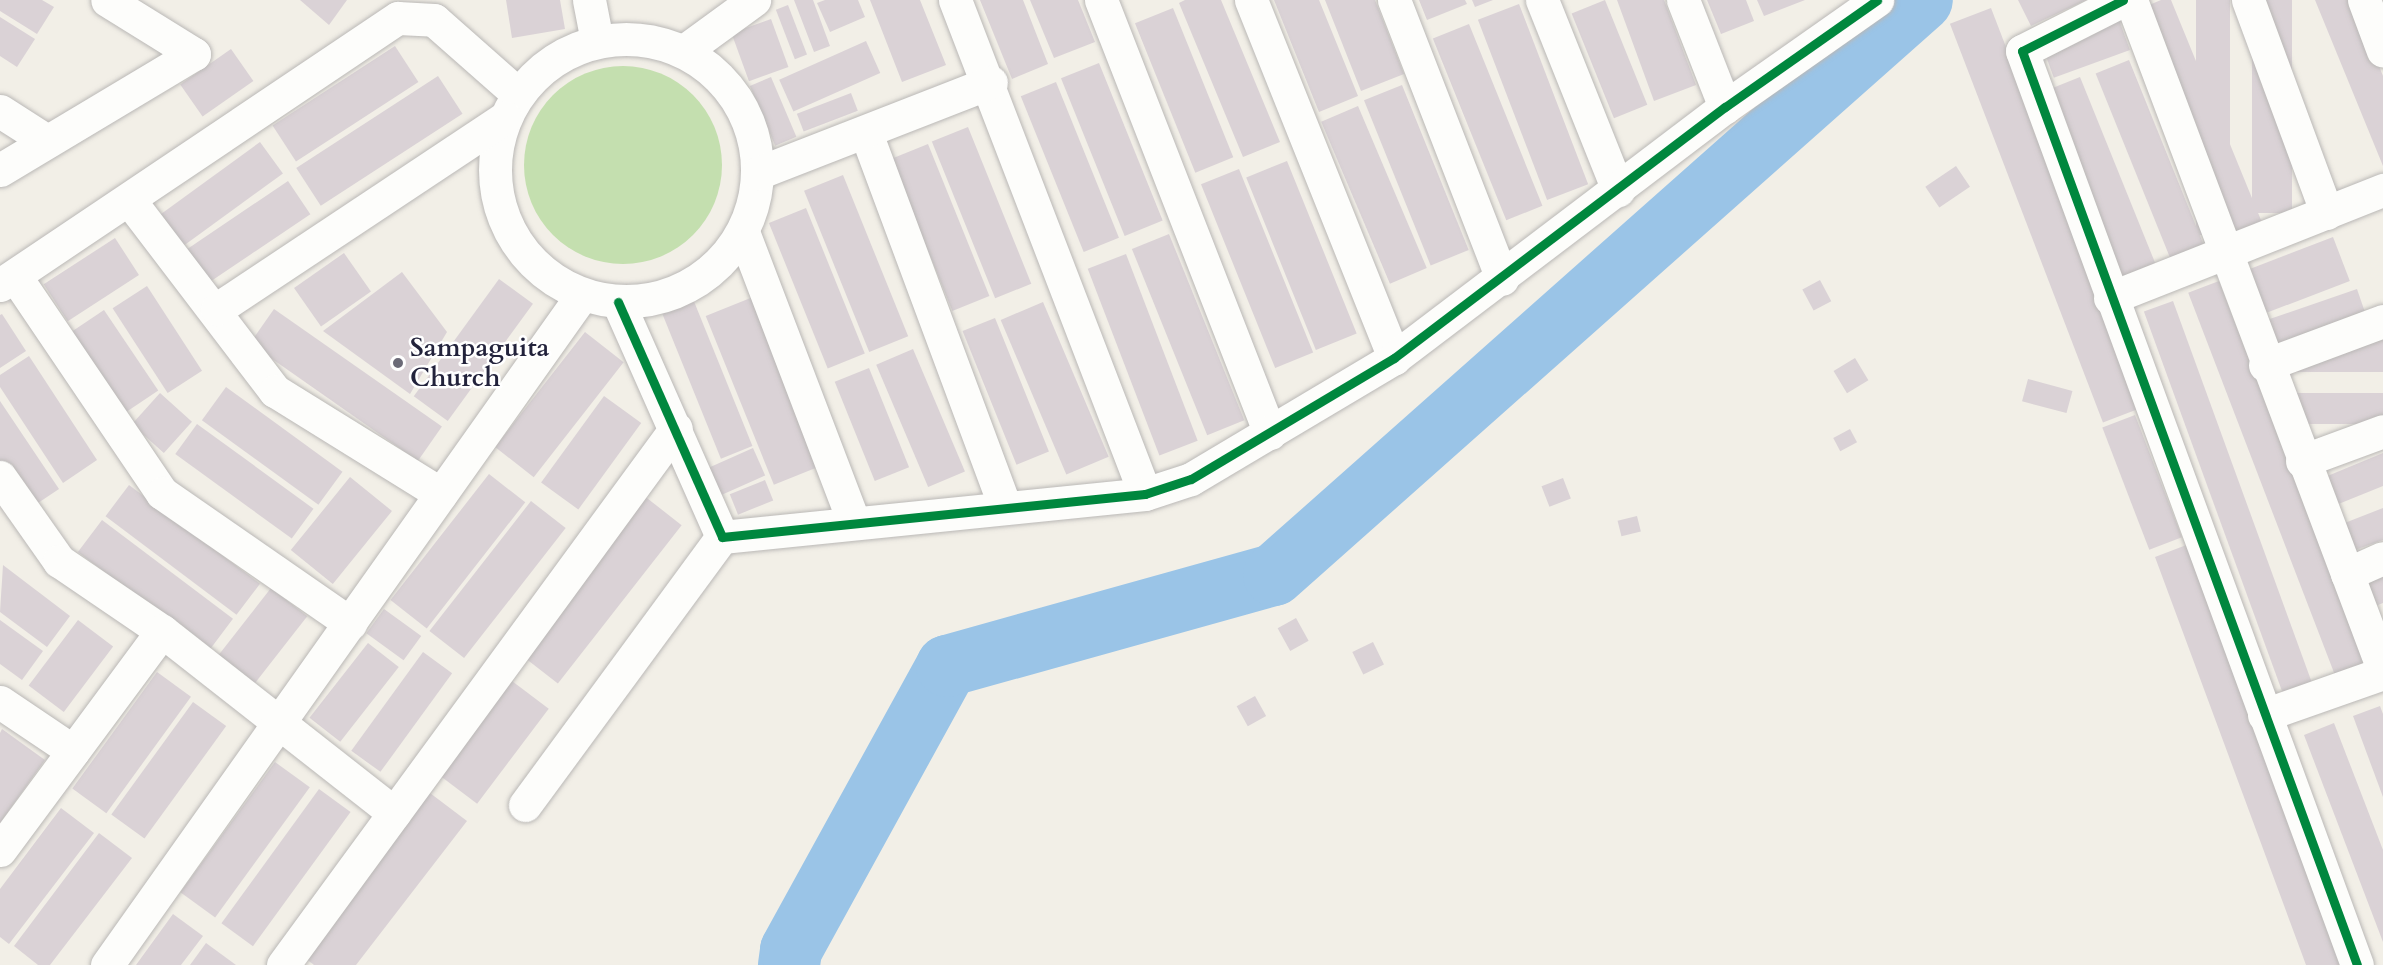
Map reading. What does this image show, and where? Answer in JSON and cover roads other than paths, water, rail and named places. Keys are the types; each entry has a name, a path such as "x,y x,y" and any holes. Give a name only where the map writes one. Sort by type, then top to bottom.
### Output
{"street":[{"path":"0,170 194,54 108,0"},
{"path":"589,0 597,41"},
{"path":"955,0 991,82 1145,494"},
{"path":"1101,0 1270,433"},
{"path":"1251,0 1394,358"},
{"path":"1394,0 1502,279"},
{"path":"1542,0 1618,190"},
{"path":"1683,0 1725,107"},
{"path":"525,805 722,537 1145,494 1191,479 1394,358 1502,279 1725,107 1839,11 1876,0"},
{"path":"2123,0 2022,51 2110,298 2357,965"},
{"path":"2131,0 2224,257 2383,671 2264,715"},
{"path":"2248,0 2327,213"},
{"path":"2364,0 2383,51"},
{"path":"684,51 746,3"},
{"path":"350,623 162,493 7,280 130,201 398,18 434,21 511,106"},
{"path":"217,309 511,106 540,70 597,41 626,38 684,51 723,81 744,115 758,172 743,232 721,263 691,285 656,299 618,302 582,295 545,274 516,242 499,203 495,160 511,106"},
{"path":"758,172 866,133 991,82"},
{"path":"0,111 47,141"},
{"path":"866,133 1005,507"},
{"path":"2110,298 2224,257 2383,190"},
{"path":"130,201 217,309 275,391 441,495"},
{"path":"743,232 854,523"},
{"path":"107,965 582,295"},
{"path":"618,302 676,428 722,537"},
{"path":"2265,365 2383,321"},
{"path":"284,965 676,428"},
{"path":"2302,461 2383,431"},
{"path":"0,477 59,561 162,631 394,813"},
{"path":"2347,574 2383,558"},
{"path":"0,849 162,631"},
{"path":"0,702 73,751"}],"waterway":[{"path":"789,965 791,950 947,666 1274,575 1922,0"}],"place":[{"name":"Sampaguita Church","path":"398,363"}]}
